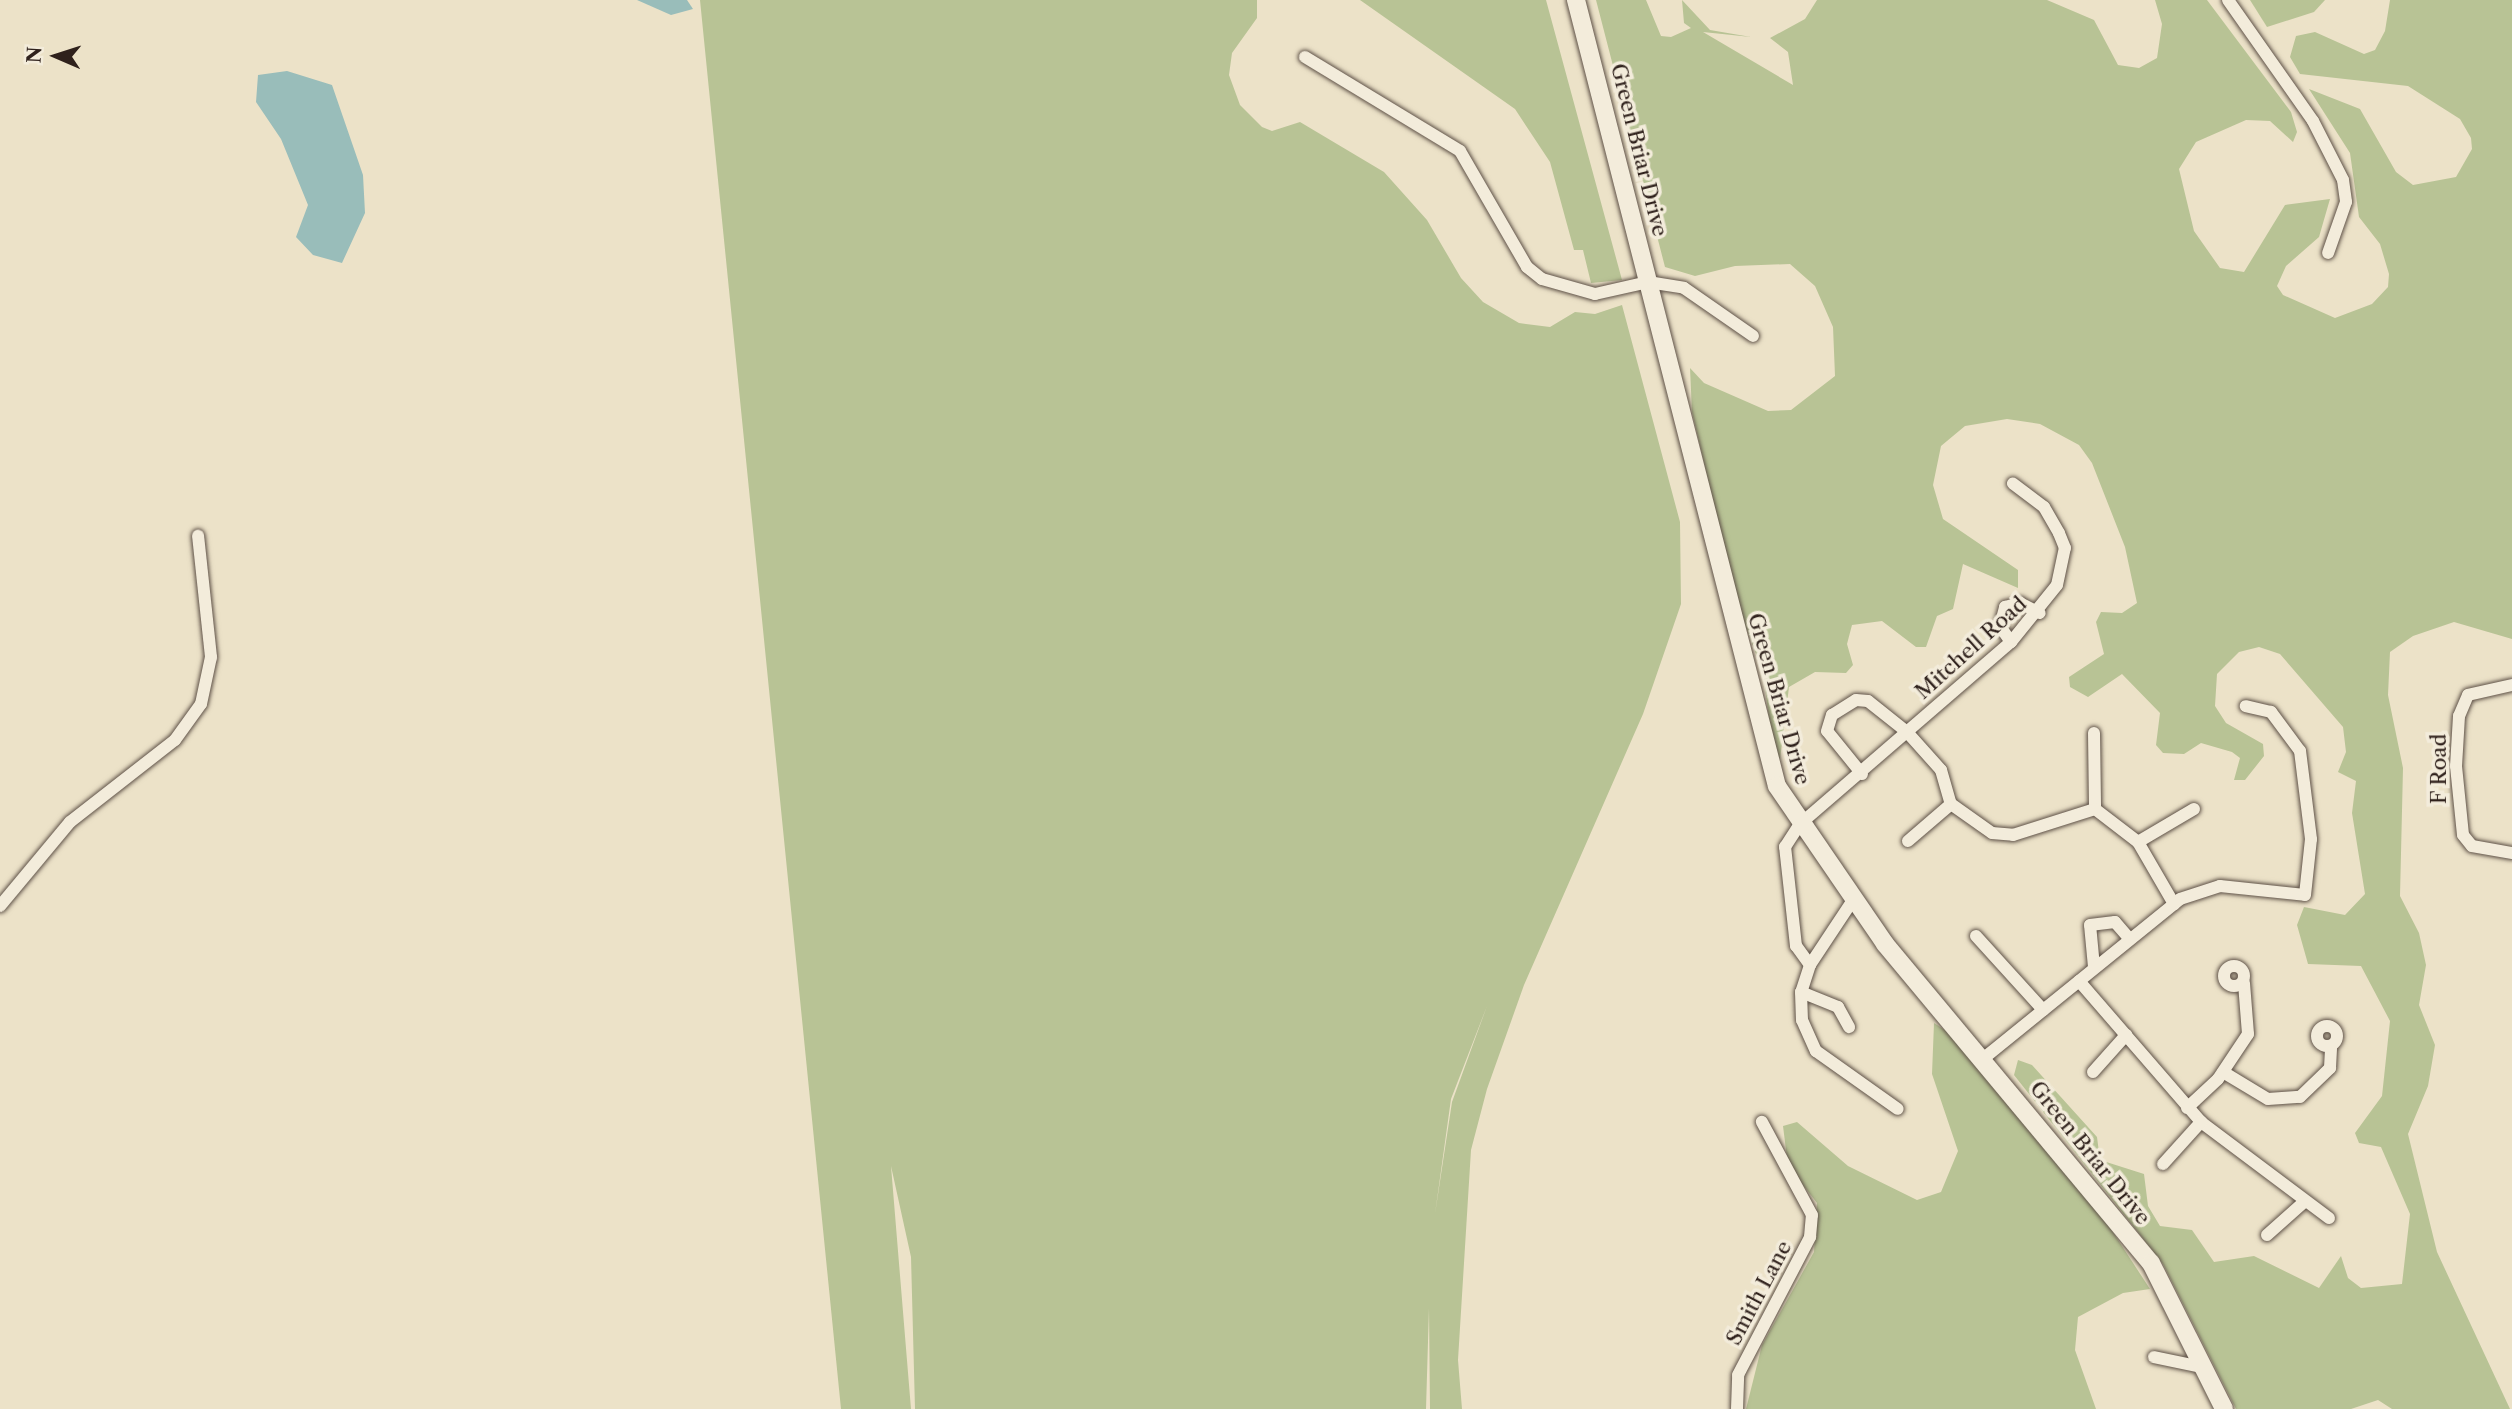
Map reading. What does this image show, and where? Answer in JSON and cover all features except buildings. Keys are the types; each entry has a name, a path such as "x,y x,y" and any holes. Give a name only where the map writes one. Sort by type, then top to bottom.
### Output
{"street":[{"name":"Green Briar Drive","path":"1576,0 1756,714 1777,786 1853,900 2151,1263 2206,1368 2224,1409"},
{"path":"2228,0 2313,121 2343,180 2346,202 2328,253"},
{"path":"1305,57 1460,151 1527,267 1542,279 1595,295 1648,282 1703,296 1753,336"},
{"name":"Mitchell Road","path":"1800,824 1862,774 2040,613 2057,585 2065,548 2044,507 2013,484"},
{"path":"0,906 70,822 175,740 201,704 211,657 198,536"},
{"path":"2011,642 2000,626 2005,607 2020,603 2040,613"},
{"name":"F Road","path":"2512,685 2468,695 2459,716 2456,766 2463,835 2472,846 2512,853"},
{"path":"1862,774 1828,739 1832,715 1856,700 1868,701 1907,732 1941,770 1951,804 1992,833 2013,835 2095,809"},
{"path":"1984,1058 2079,981 2128,937 2174,904 2220,886 2307,892 2311,839 2300,751 2271,712 2246,706"},
{"path":"2094,733 2095,809"},
{"path":"1908,841 1951,804"},
{"path":"2095,809 2138,842 2174,904"},
{"path":"2138,842 2194,809"},
{"path":"1800,824 1785,846 1796,946 1810,965"},
{"path":"1853,900 1810,965 1801,992 1801,1020 1816,1051 1898,1109"},
{"path":"2094,967 2090,925 2115,922 2128,937"},
{"path":"1976,936 2043,1010"},
{"path":"2079,981 2201,1122 2304,1202 2329,1218"},
{"path":"2187,1108 2223,1072 2248,1034 2244,983"},
{"path":"1801,992 1838,1007 1849,1027"},
{"path":"2093,1072 2126,1035"},
{"path":"2223,1072 2251,1093 2300,1097 2330,1068 2331,1046"},
{"name":"Smith Lane","path":"1737,1409 1738,1375 1810,1237 1812,1215 1762,1122"},
{"path":"2163,1164 2201,1122"},
{"path":"2267,1235 2304,1202"},
{"path":"2154,1357 2206,1368"}],"green space":[{"path":"700,0 1257,0 1257,18 1232,53 1229,75 1240,105 1262,127 1272,131 1300,122 1384,172 1427,220 1461,278 1483,302 1519,323 1550,327 1575,312 1595,314 1622,305 1680,522 1681,604 1643,714 1524,985 1487,1089 1471,1150 1458,1360 1462,1409 1430,1409 1429,1308 1426,1409 915,1409 911,1257 891,1166 911,1409 841,1409","holes":["1487,1006 1452,1102 1435,1214 1451,1099"]},
{"path":"1360,0 1546,0 1622,280 1591,283 1583,250 1574,250 1550,162 1515,109"},
{"path":"1596,0 1646,0 1661,36 1671,37 1691,28 1684,23 1682,0 1710,30 1751,37 1703,32 1793,85 1788,52 1770,38 1805,19 1817,0 2047,0 2094,20 2118,65 2139,68 2157,58 2162,24 2155,0 2207,0 2291,112 2297,132 2293,142 2270,121 2246,120 2196,142 2179,169 2194,231 2220,268 2244,272 2285,205 2330,199 2319,237 2286,266 2277,286 2283,295 2335,318 2372,304 2388,287 2389,274 2380,244 2359,217 2350,153 2309,89 2360,109 2396,172 2413,185 2456,177 2472,149 2471,138 2460,119 2408,86 2300,74 2290,57 2296,36 2315,32 2364,54 2375,50 2385,31 2390,0 2512,0 2512,639 2454,622 2413,636 2390,652 2388,695 2403,768 2400,896 2419,933 2426,965 2419,1005 2435,1045 2428,1086 2408,1134 2437,1252 2510,1409 2392,1409 2378,1400 2351,1409 2236,1409 2163,1264 2014,1075 2018,1060 2032,1065 2097,1137 2100,1160 2144,1174 2148,1206 2160,1226 2192,1230 2214,1262 2254,1256 2319,1288 2341,1256 2348,1278 2361,1288 2402,1284 2410,1214 2381,1147 2359,1143 2355,1133 2382,1096 2390,1021 2361,966 2308,964 2297,925 2304,907 2345,915 2365,894 2352,813 2356,781 2338,772 2346,752 2343,727 2280,654 2259,647 2239,652 2217,674 2215,706 2226,723 2263,744 2264,756 2245,780 2234,780 2240,758 2232,752 2201,743 2184,754 2163,753 2156,745 2160,713 2122,674 2088,697 2070,687 2069,677 2104,654 2096,622 2101,612 2122,613 2137,603 2125,547 2092,463 2079,445 2040,424 2007,419 1965,426 1941,446 1933,485 1943,519 2018,570 2018,588 1963,564 1953,609 1937,616 1926,647 1916,647 1882,621 1852,625 1847,644 1853,665 1846,673 1815,672 1789,687 1780,759 1773,751 1763,672 1738,607 1692,412 1690,368 1704,383 1768,411 1791,410 1835,376 1833,327 1815,286 1790,264 1735,266 1695,276 1665,267"},
{"path":"2250,0 2325,0 2314,12 2267,27"},
{"path":"1934,1023 1954,1036 2105,1220 2150,1289 2123,1293 2078,1317 2075,1350 2096,1409 1746,1409 1762,1345 1814,1252 1817,1203 1788,1166 1783,1126 1797,1122 1848,1166 1917,1200 1941,1192 1958,1151 1932,1074"}],"water":[{"path":"637,0 687,0 693,9 671,15"},
{"path":"287,71 332,85 363,175 365,213 342,263 313,255 296,237 308,205 281,139 256,102 258,75"}]}
